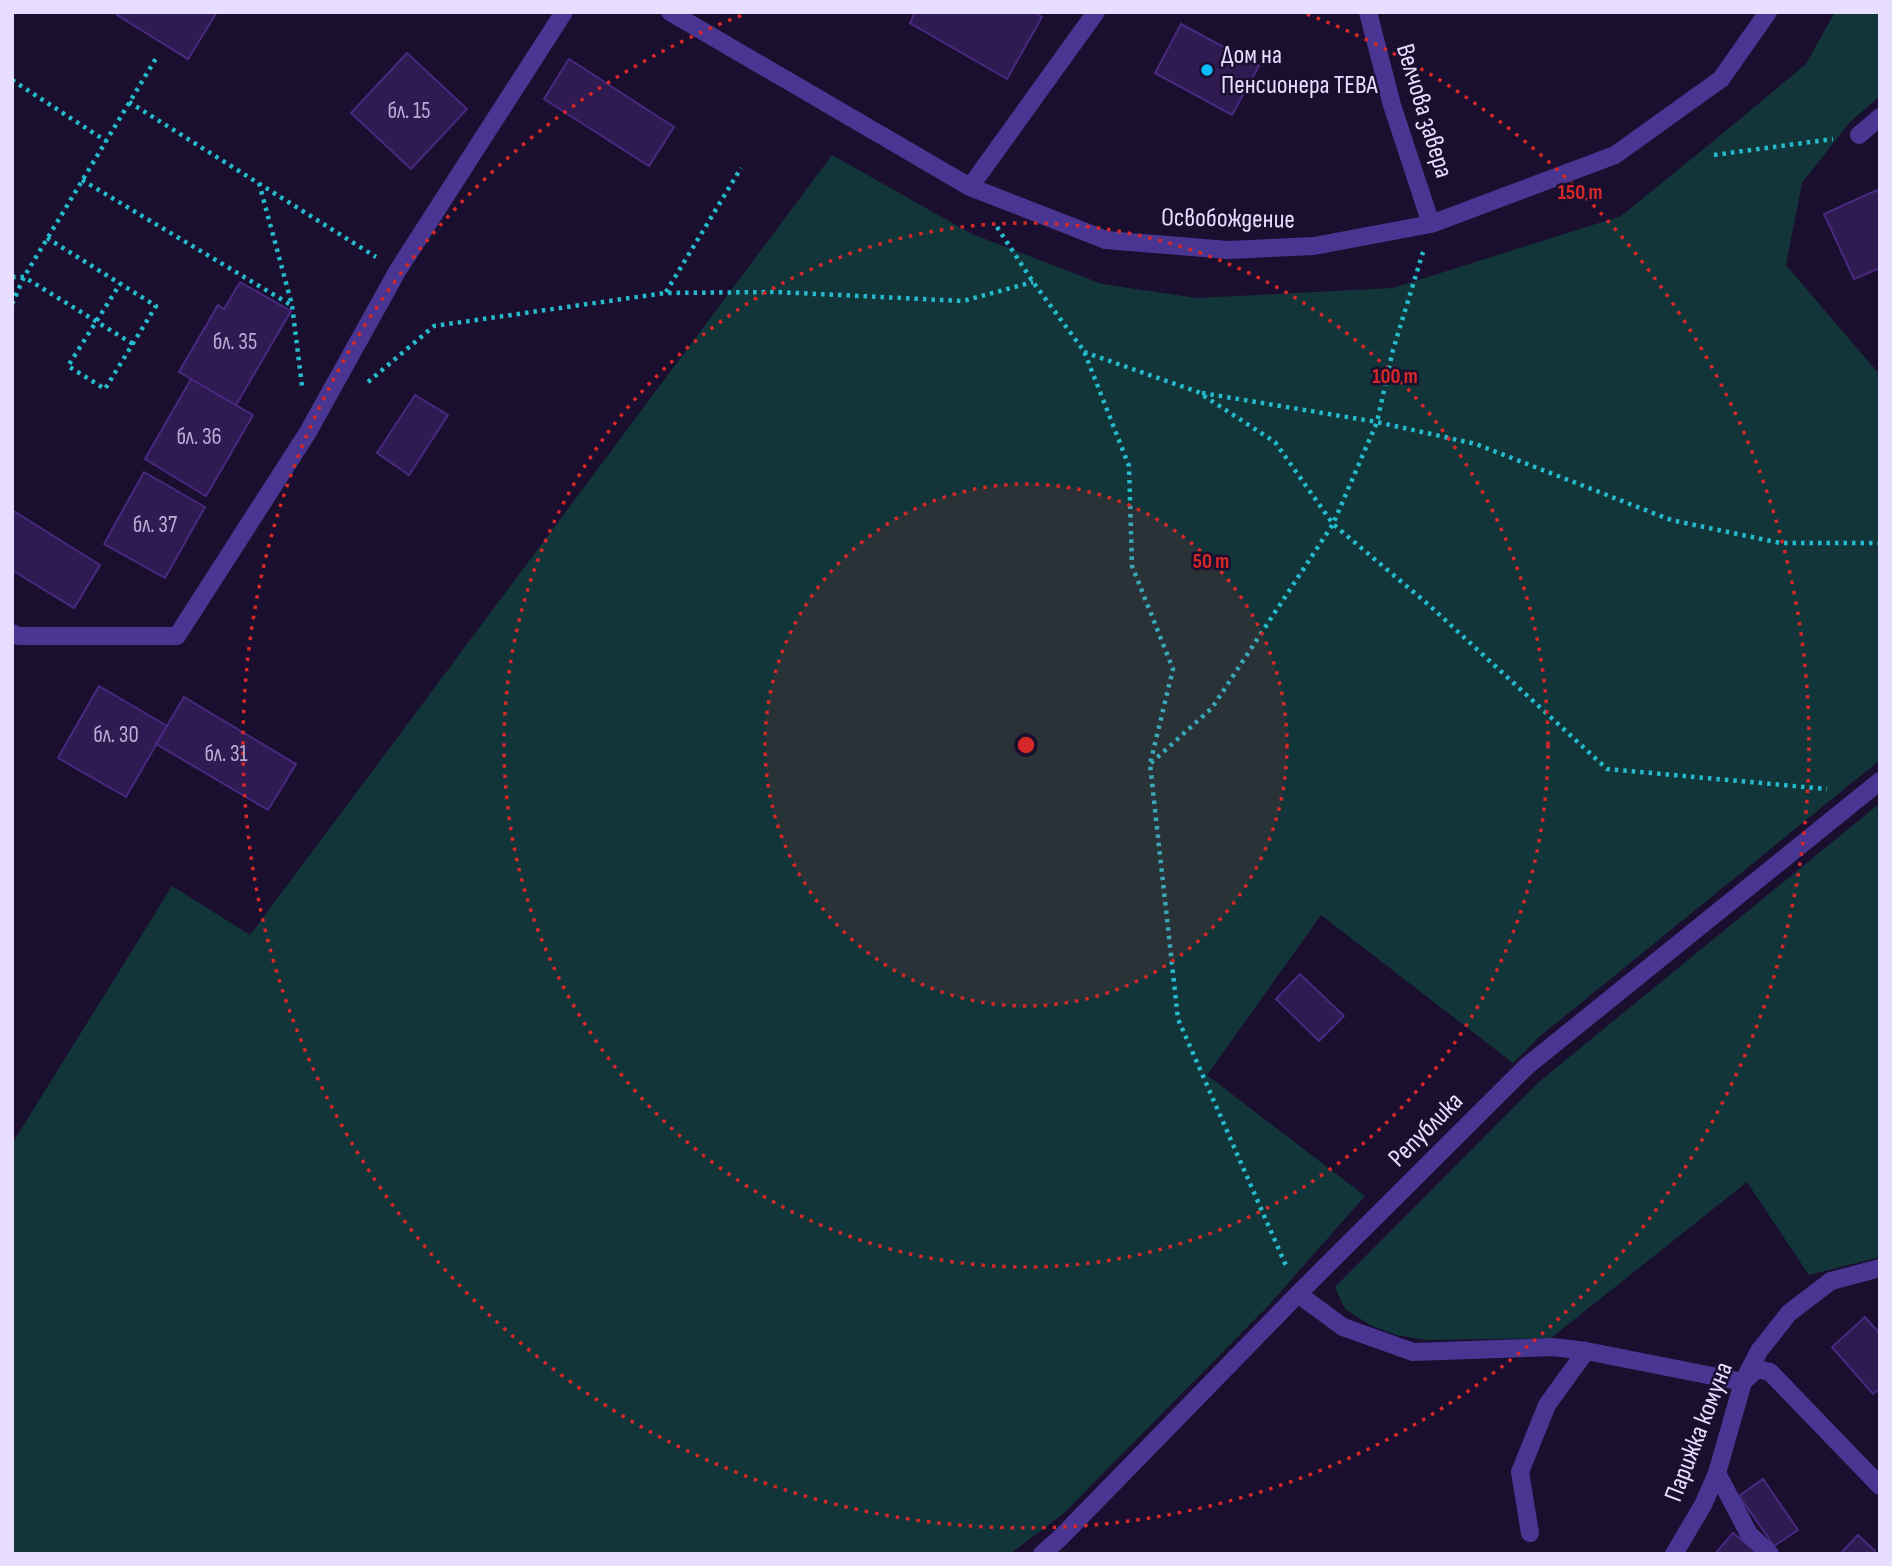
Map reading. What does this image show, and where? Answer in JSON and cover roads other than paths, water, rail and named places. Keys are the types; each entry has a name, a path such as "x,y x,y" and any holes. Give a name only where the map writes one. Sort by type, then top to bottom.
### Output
{"street":[{"path":"14,638 177,636 308,432 398,270 564,12"},
{"name":"Освобождение","path":"670,12 970,187 1106,240 1228,250 1314,246 1431,224 1615,155 1721,79 1768,12"},
{"path":"970,187 1096,12"},
{"name":"Велчова завера","path":"1367,12 1392,105 1431,224"},
{"path":"1858,135 1880,117"},
{"name":"Република","path":"1042,1554 1527,1066 1880,781"},
{"name":"Парижка комуна","path":"1674,1554 1703,1506 1717,1473 1743,1382 1759,1351 1789,1312 1831,1281 1880,1268"},
{"path":"1298,1294 1343,1327 1413,1352 1553,1348 1586,1351 1743,1382 1757,1369 1770,1372 1880,1486"},
{"path":"1530,1533 1520,1472 1548,1405 1586,1351"},
{"path":"1717,1473 1749,1534 1770,1554"}],"place":[{"name":"Дом на Пенсионера ТЕВА","path":"1207,70"}]}
